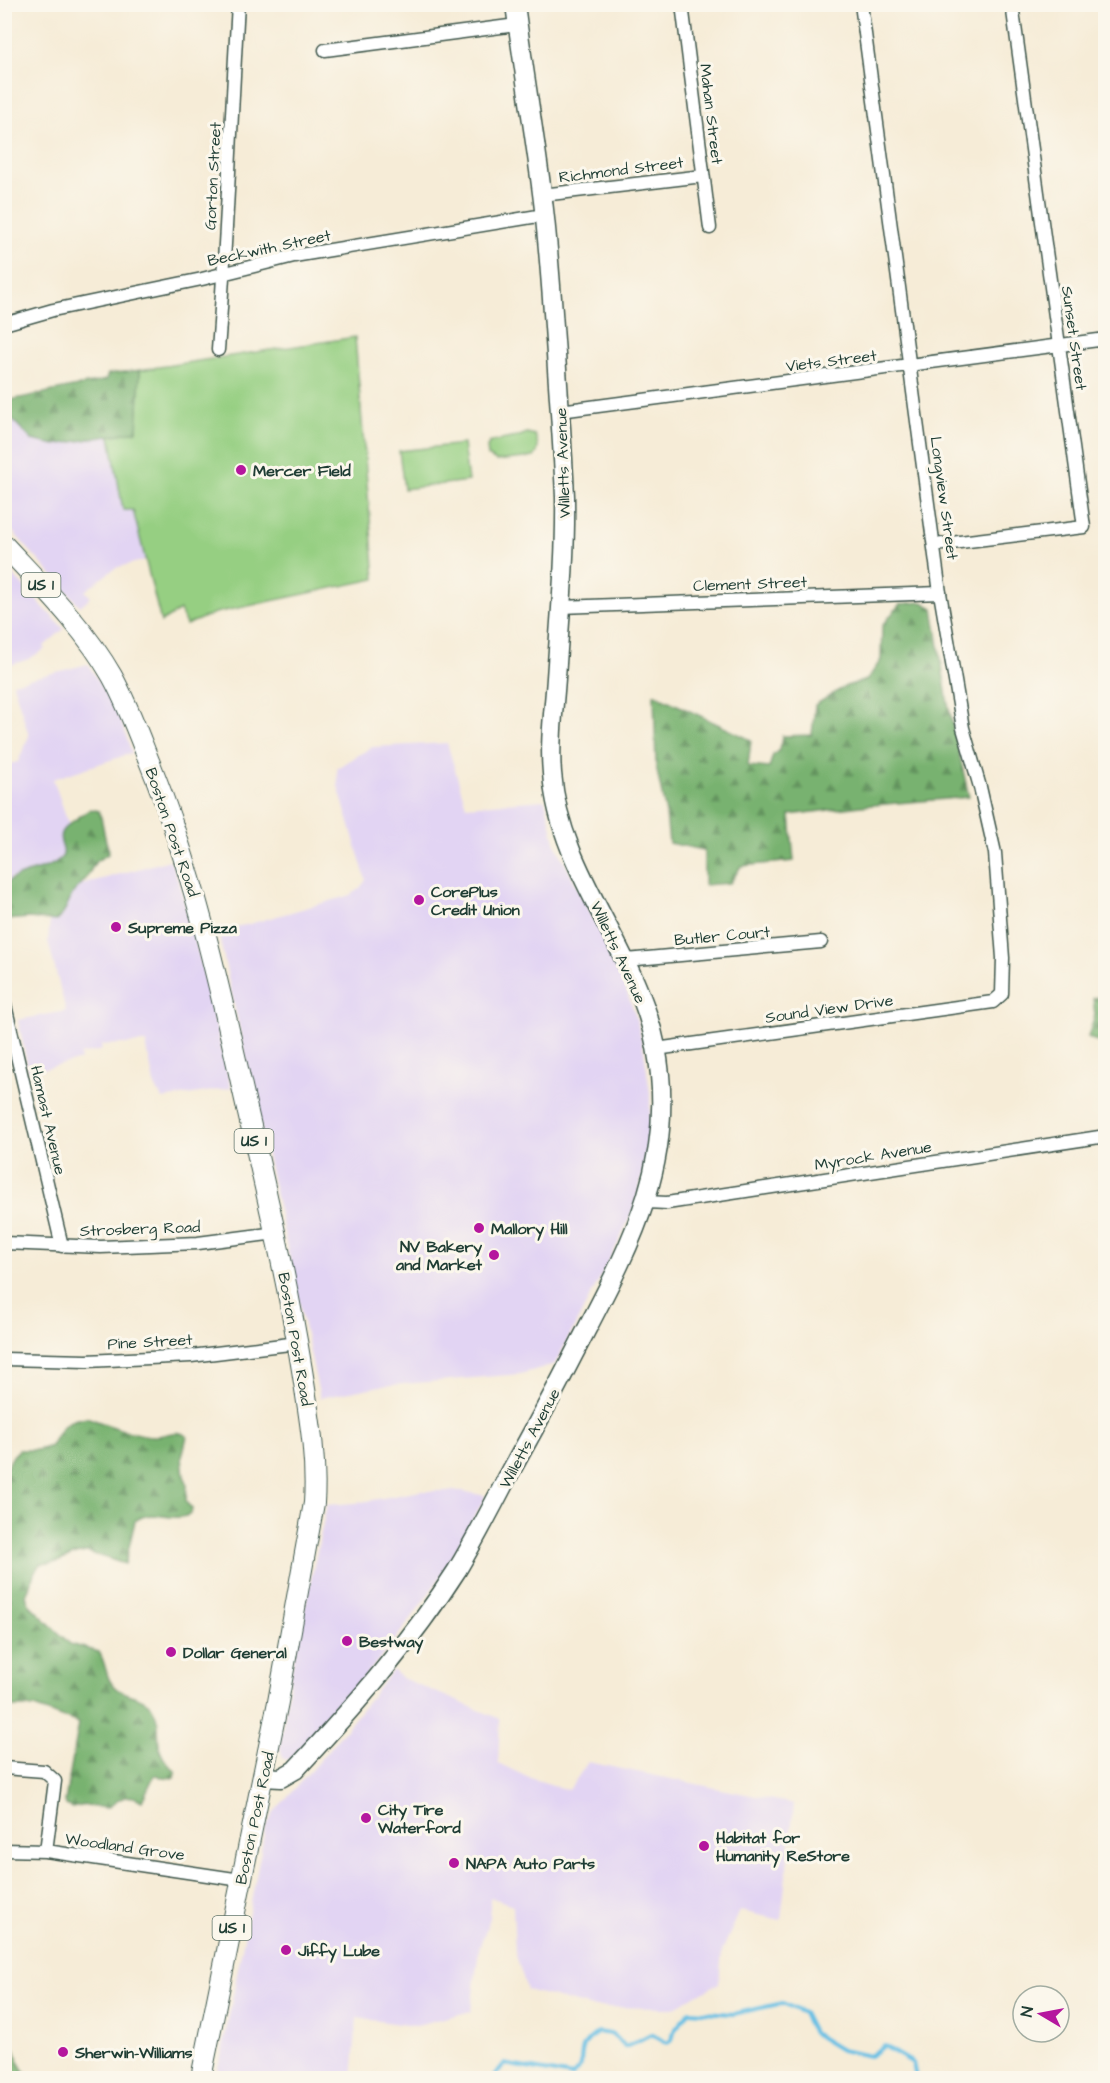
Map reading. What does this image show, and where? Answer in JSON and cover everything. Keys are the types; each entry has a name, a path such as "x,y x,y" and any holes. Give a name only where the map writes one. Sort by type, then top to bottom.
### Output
{"main road":[{"name":"Boston Post Road","path":"4,545 78,624 112,676 159,786 188,871 209,945 276,1233 298,1343 314,1450 315,1503 263,1777 201,2079"}],"street":[{"name":"Gorton Street","path":"218,350 238,4"},
{"name":"Willetts Avenue","path":"263,1777 281,1778 296,1770 367,1690 414,1630 455,1572 564,1372 633,1238 646,1202 657,1158 661,1107 656,1049 646,1008 626,960 561,827 552,774 551,746 561,607 565,497 542,195 515,4"},
{"name":"Mahan Street","path":"681,4 710,228"},
{"name":"Longview Street","path":"861,4 940,592 963,728 980,787 995,853 1003,958 1002,994"},
{"name":"Sunset Street","path":"935,544 1084,527 1012,4"},
{"path":"326,50 517,25"},
{"name":"Richmond Street","path":"542,195 703,176"},
{"name":"Beckwith Street","path":"4,324 53,310 202,279 294,256 544,216"},
{"name":"Viets Street","path":"560,411 1106,339"},
{"name":"Clement Street","path":"561,607 940,592"},
{"name":"Butler Court","path":"626,960 821,942"},
{"name":"Sound View Drive","path":"656,1049 993,1002 1002,994"},
{"name":"Hamast Avenue","path":"4,1001 62,1246"},
{"name":"Myrock Avenue","path":"646,1202 667,1203 1106,1136"},
{"name":"Strosberg Road","path":"4,1243 101,1247 198,1243 276,1233"},
{"name":"Pine Street","path":"4,1359 87,1361 191,1356 298,1343"},
{"path":"4,1768 44,1772 55,1781 46,1851"},
{"name":"Woodland Grove","path":"4,1850 46,1851 241,1880"}],"shaded area":[{"path":"4,401 55,445 110,436 123,510 133,510 146,560 115,568 85,591 91,597 80,606 5,523"},
{"path":"5,567 64,629 44,646 45,649 29,659 5,667"},
{"path":"88,664 119,716 132,753 53,779 69,825 63,829 60,838 63,856 52,866 11,878 5,884 5,765 18,762 29,736 13,683"},
{"path":"447,743 466,806 545,800 556,845 618,968 636,1017 650,1093 650,1125 645,1163 636,1203 620,1239 555,1364 521,1374 380,1386 320,1398 217,926 226,928 246,925 351,895 360,888 366,880 338,786 337,768 372,747"},
{"path":"170,860 178,880 201,963 231,1088 162,1099 154,1084 146,1043 101,1045 102,1050 80,1055 81,1060 29,1072 18,1020 66,1011 48,941 50,920 56,921 63,914 73,893 81,885"},
{"path":"421,1491 462,1491 486,1496 443,1573 411,1619 369,1672 291,1760 283,1759 280,1747 292,1668 327,1505 356,1503"},
{"path":"393,1670 402,1678 500,1719 498,1763 527,1777 569,1790 588,1762 794,1804 781,1920 740,1911 722,1951 719,1983 673,2008 592,2007 527,1990 515,1952 513,1905 490,1897 490,1918 479,1949 471,2011 413,2026 357,2018 352,2078 215,2078 265,1830 274,1812 333,1745"}],"green space":[{"name":"Mercer Field","path":"355,337 375,579 215,613 186,625 180,610 161,622 133,510 123,510 110,436 137,430 140,370"},
{"path":"140,370 137,431 55,445 32,440 10,417 5,404 5,398 6,401 106,380 108,374"},
{"path":"527,433 535,435 537,441 538,449 534,457 496,461 488,456 487,447 490,442"},
{"path":"463,444 468,481 404,489 399,451"},
{"path":"922,602 933,608 948,704 969,797 861,806 790,815 794,861 741,866 730,883 704,885 704,850 669,843 666,814 656,766 654,694 751,740 748,766 769,768 773,755 780,750 782,736 812,735 815,705 846,686 867,680 881,660 882,626 900,604"},
{"path":"90,809 99,811 108,854 96,861 85,880 73,893 63,914 56,921 29,918 7,920 5,918 5,884 18,876 54,864 60,859 63,853 61,833 69,824"},
{"path":"1106,996 1105,1046 1088,1037 1095,1015 1093,998"},
{"path":"87,1417 139,1434 159,1436 179,1433 187,1436 182,1457 187,1484 186,1502 192,1509 191,1514 184,1517 149,1515 135,1521 125,1564 87,1552 75,1554 58,1562 40,1564 26,1596 30,1605 70,1644 99,1652 113,1686 146,1702 153,1709 157,1718 159,1748 167,1763 176,1772 174,1778 154,1776 142,1801 127,1797 107,1808 85,1805 72,1808 66,1805 79,1723 34,1707 5,1707 4,1472 19,1450 38,1450 51,1446 64,1426 72,1420"},
{"path":"5,2042 13,2047 19,2064 25,2072 35,2076 53,2078 5,2078"}],"waterway":[{"path":"493,2078 504,2064 572,2076 581,2066 584,2046 598,2032 611,2034 626,2047 651,2034 667,2043 672,2040 674,2031 690,2011 733,2014 783,2003 803,2013 813,2033 841,2050 870,2056 884,2046 913,2063 916,2078"},
{"path":"448,2078 458,2078"}],"place":[{"name":"Mercer Field","path":"241,470"},
{"name":"CorePlus Credit Union","path":"419,900"},
{"name":"Supreme Pizza","path":"116,927"},
{"name":"Mallory Hill","path":"479,1228"},
{"name":"NV Bakery and Market","path":"494,1255"},
{"name":"Bestway","path":"347,1641"},
{"name":"Dollar General","path":"171,1652"},
{"name":"City Tire Waterford","path":"366,1818"},
{"name":"Habitat for Humanity ReStore","path":"704,1846"},
{"name":"NAPA Auto Parts","path":"454,1863"},
{"name":"Jiffy Lube","path":"286,1950"},
{"name":"Sherwin-Williams","path":"63,2052"}]}
